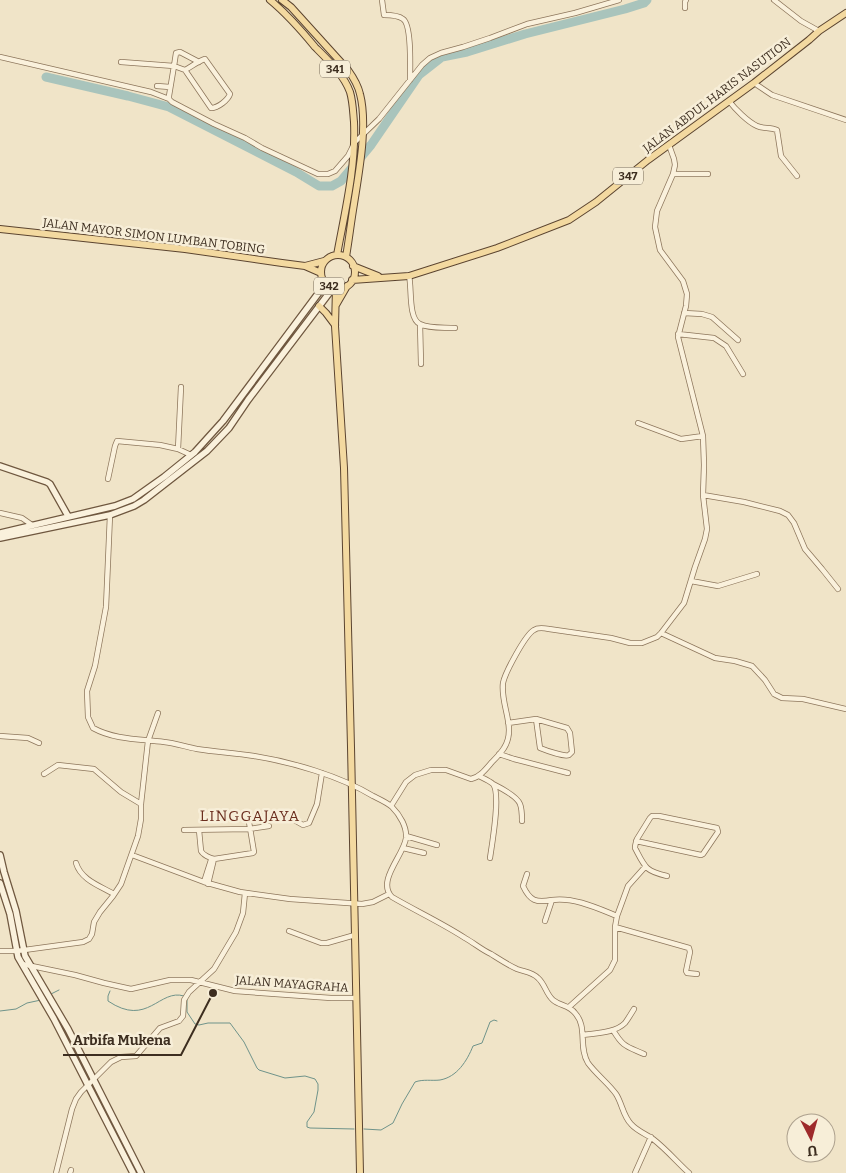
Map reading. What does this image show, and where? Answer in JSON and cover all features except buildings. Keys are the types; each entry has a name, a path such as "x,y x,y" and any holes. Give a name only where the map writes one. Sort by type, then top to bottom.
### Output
{"main road":[{"name":"341","path":"270,0 282,10 340,74 350,92 360,163 338,255"},
{"name":"341","path":"282,0 348,70 360,92 362,136 354,158 346,257"},
{"name":"JALAN ABDUL HARIS NASUTION","path":"352,280 409,276 497,248 569,220 596,202 669,145 754,83 819,31 846,13"},
{"name":"JALAN MAYOR SIMON LUMBAN TOBING","path":"0,229 305,266 321,273"},
{"path":"338,255 346,257"},
{"name":"342","path":"338,255 330,256 321,266 322,279 334,288 347,286 352,280 354,266 346,257"},
{"name":"JALAN MAYOR SIMON LUMBAN TOBING","path":"305,266 324,261"},
{"path":"354,266 380,277"},
{"path":"336,306 347,286"},
{"path":"334,288 344,468 360,1173"},
{"path":"319,306 329,316 335,326"}],"street":[{"path":"382,0 384,15 397,16 404,19 406,23 409,35 410,80"},
{"path":"362,136 391,105 422,64 430,58 527,24 619,0"},
{"path":"685,8 686,0"},
{"path":"774,0 800,21 819,31"},
{"path":"169,99 176,53 180,52 199,62"},
{"path":"0,57 142,90 169,99 214,124 318,174 328,174 335,171 358,143"},
{"path":"121,62 174,66 185,70 211,108 215,108 229,98 230,94 205,59 185,70"},
{"path":"754,83 772,95 846,120"},
{"path":"157,86 170,88"},
{"path":"729,101 756,126 776,129 779,136 781,156 797,176"},
{"path":"391,806 406,782 415,774 446,770 472,779 479,776 504,748 509,734 503,693 505,678 522,644 533,630 539,628 549,629 642,643 657,637 684,603 706,534 703,495 704,465 703,436 678,334 684,312 686,289 680,276 660,250 655,227 657,211 673,174 674,162 669,145"},
{"path":"673,174 708,174"},
{"path":"409,276 412,314 415,321 428,326 455,328"},
{"path":"0,533 32,525 40,526 110,515 134,506 165,480 223,421 326,283"},
{"path":"0,538 68,516 115,506 133,499 207,451 229,428 248,400 334,288"},
{"path":"684,312 712,317 738,340"},
{"path":"420,324 421,364"},
{"path":"678,334 714,338 726,346 743,374"},
{"path":"178,449 181,387"},
{"path":"223,421 229,428"},
{"path":"638,423 681,439 703,436"},
{"path":"108,479 117,441 160,445 178,449 191,455"},
{"path":"0,466 50,484 68,516"},
{"path":"703,495 744,502 780,511 788,515 794,523 805,549 838,589"},
{"path":"0,513 22,518 32,525"},
{"path":"110,515 106,607 95,666 87,691 88,717 93,728 107,735 127,739 164,742 196,749 255,756 310,769 352,784 391,806 400,816 404,824 406,836 403,848 389,877 388,887 392,898 465,937 488,953 519,969 532,973 544,985 552,999 574,1011 580,1019 582,1027 584,1056 621,1102 625,1116 631,1124 651,1138 689,1173"},
{"path":"691,581 718,586 757,574"},
{"path":"661,633 715,658 734,660 752,666 765,680 774,694 782,698 803,699 846,709"},
{"path":"0,951 17,951 83,942 89,939 94,922 120,884 132,855 140,828 148,741 158,713"},
{"path":"508,723 536,719 567,728 570,733 572,752 566,756 540,748 536,719"},
{"path":"0,736 28,738 39,743"},
{"path":"499,754 568,773"},
{"path":"44,774 58,765 94,768 121,792 141,804"},
{"path":"294,820 303,825 308,822 317,804 322,773"},
{"path":"479,776 518,800 522,811 522,821"},
{"path":"490,858 495,831 496,800 493,784"},
{"path":"199,830 202,854 213,858 253,853 248,816"},
{"path":"636,841 701,855 718,830 716,827 652,816 636,841 635,848 650,871 667,876"},
{"path":"184,830 269,826"},
{"path":"406,836 437,845"},
{"path":"403,848 424,853"},
{"path":"0,855 16,911 25,956 44,994 93,1079 141,1173"},
{"path":"132,855 206,883 245,893 354,904 373,902 389,894"},
{"path":"206,883 213,858"},
{"path":"76,863 81,874 86,879 114,894"},
{"path":"568,1007 610,970 613,965 615,960 617,916 628,886 646,867"},
{"path":"527,874 523,886 527,894 534,900 541,902 560,899 589,906 617,916"},
{"path":"0,883 10,914 18,957 44,994"},
{"path":"56,1173 76,1099 111,1062 121,1057 136,1056 160,1028 179,1021 183,1016 185,998 214,969 236,932 243,913 245,893"},
{"path":"545,921 552,900"},
{"path":"615,928 688,948 690,952 686,971 687,973 697,974"},
{"path":"289,932 326,944 355,935"},
{"name":"JALAN MAYAGRAHA","path":"22,964 131,989 170,980 191,980 235,991 356,998"},
{"path":"51,1006 88,1085 133,1173"},
{"path":"582,1036 613,1030 624,1023 634,1010"},
{"path":"613,1030 620,1042 626,1047 644,1054"},
{"path":"635,1173 651,1138"}],"waterway":[{"path":"46,77 169,107 296,172 319,186 332,186 341,181 371,145 419,75 442,57 467,52 525,34 625,9 644,3 647,0"},
{"path":"51,994 59,990"},
{"path":"110,991 108,1001 122,1008 133,1010 152,1006 167,997 175,995 184,996"},
{"path":"187,999 187,1012 195,1024 230,1023 244,1042 259,1070 285,1078 305,1076 315,1079 318,1084 318,1090 314,1112 307,1122 307,1127 354,1129"},
{"path":"0,1011 16,1009 27,1003 41,1000"},
{"path":"364,1129 381,1130 393,1123 415,1082 440,1080 451,1076 461,1068 473,1046 482,1043 490,1022 497,1021"}],"place":[{"name":"Arbifa Mukena","path":"213,993"}],"district":[{"name":"LINGGAJAYA","path":"250,816"}]}
